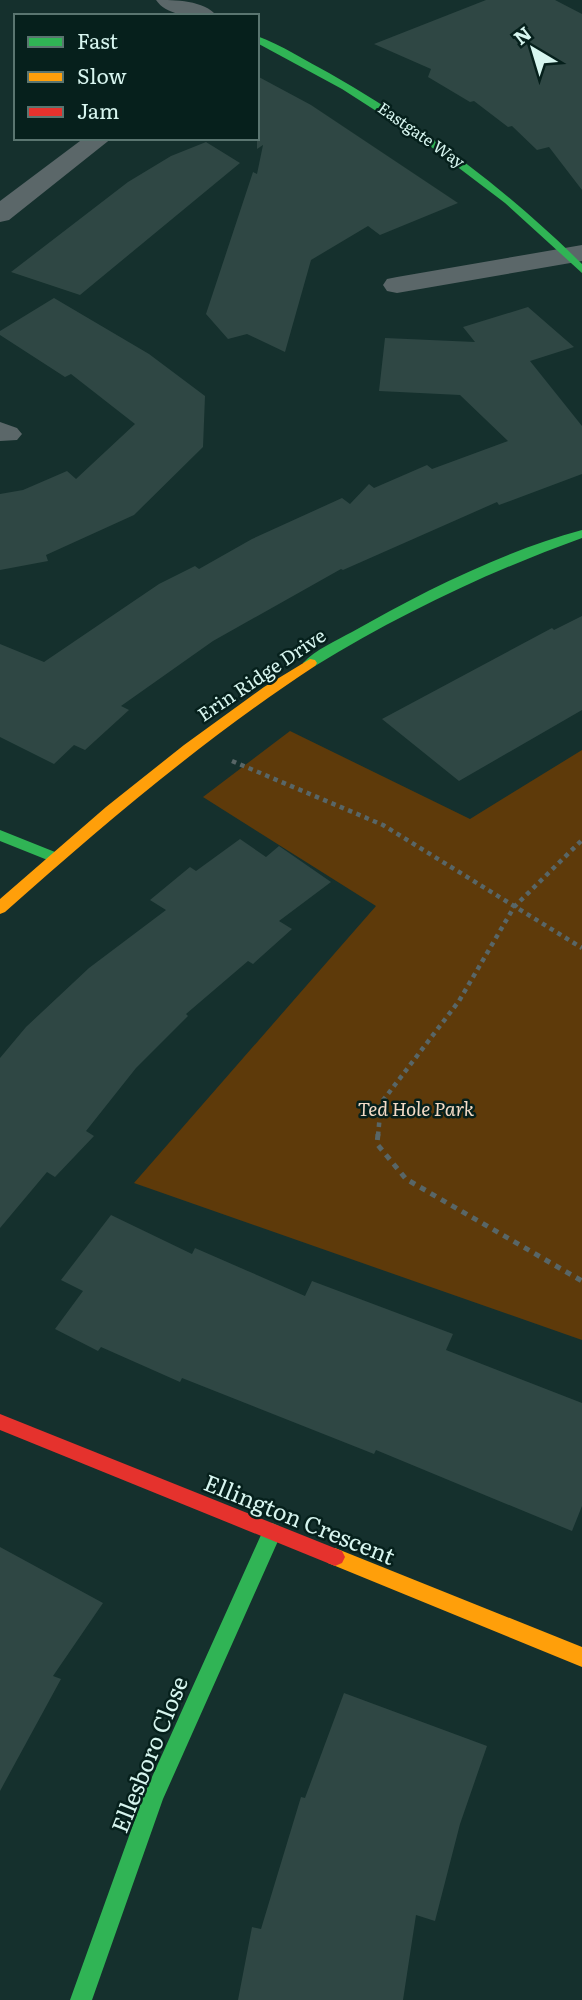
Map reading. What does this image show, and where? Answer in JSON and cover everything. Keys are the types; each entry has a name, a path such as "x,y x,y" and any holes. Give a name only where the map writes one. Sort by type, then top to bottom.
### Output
{"street":[{"path":"167,0 201,14"},
{"name":"Eastgate Way","path":"259,40 355,89 436,142 518,206 578,259"},
{"path":"0,215 97,140"},
{"name":"Eastgate Way","path":"397,285 578,259"},
{"name":"Erin Ridge Drive","path":"0,908 55,858 200,740 269,690 365,630 449,585 582,534"},
{"path":"0,835 55,858"},
{"name":"Ellington Crescent","path":"0,1422 582,1657"},
{"name":"Ellesboro Close","path":"81,2000 153,1797 272,1532"}],"path":[{"path":"227,759 383,825 582,948"},
{"path":"582,840 514,907 459,1001 381,1103 377,1144 406,1180 582,1281"}],"green space":[{"name":"Ted Hole Park","path":"290,731 470,819 582,750 582,1340 134,1183 376,906 203,797"}],"building":[{"path":"486,0 555,0 582,14 582,190 549,147 537,150 512,126 508,127 474,101 470,102 428,77 431,69 374,44"},
{"path":"259,77 311,105 458,203 380,235 368,226 311,260 285,352 247,334 228,339 206,314 253,172 257,174 263,145 257,149"},
{"path":"206,142 240,163 80,295 11,272 128,182 171,156"},
{"path":"54,298 149,354 205,396 203,447 134,515 46,555 48,561 0,570 0,494 23,490 67,471 76,479 135,424 71,374 65,377 0,335 0,331"},
{"path":"528,307 574,347 530,361 582,426 582,474 499,505 497,502 341,569 213,641 121,706 129,710 85,750 74,745 54,764 0,737 0,644 44,662 159,584 195,566 199,569 252,539 342,498 350,504 369,484 374,488 427,465 432,469 508,441 460,395 379,391 385,338 475,342 463,327"},
{"path":"582,616 582,710 459,781 382,719 552,628 554,630"},
{"path":"240,839 266,857 279,846 331,882 279,921 292,929 253,964 248,961 186,1014 188,1016 136,1068 86,1131 94,1136 55,1177 47,1172 0,1228 0,1058 26,1027 89,968 166,910 150,900 190,867 196,871"},
{"path":"111,1215 192,1254 195,1248 305,1296 312,1281 453,1334 446,1350 582,1403 582,1506 572,1531 376,1450 374,1454 182,1378 180,1382 101,1347 98,1351 55,1329 83,1291 61,1280"},
{"path":"0,1547 103,1603 53,1676 61,1679 0,1791"},
{"path":"344,1693 487,1746 460,1824 435,1921 416,1915 403,2000 238,2000 252,1927 261,1929 301,1797 305,1798"}],"traffic: fast":[{"path":"259,40 346,87 430,141 508,201 582,270"},
{"path":"310,663 375,624 442,590 511,560 582,534"},
{"path":"0,835 55,858"},
{"path":"81,2000 153,1797 272,1532"}],"traffic: slow":[{"path":"0,908 150,779 228,719 310,663"},
{"path":"335,1557 582,1657"}],"traffic: jam":[{"path":"0,1422 335,1557"}]}
